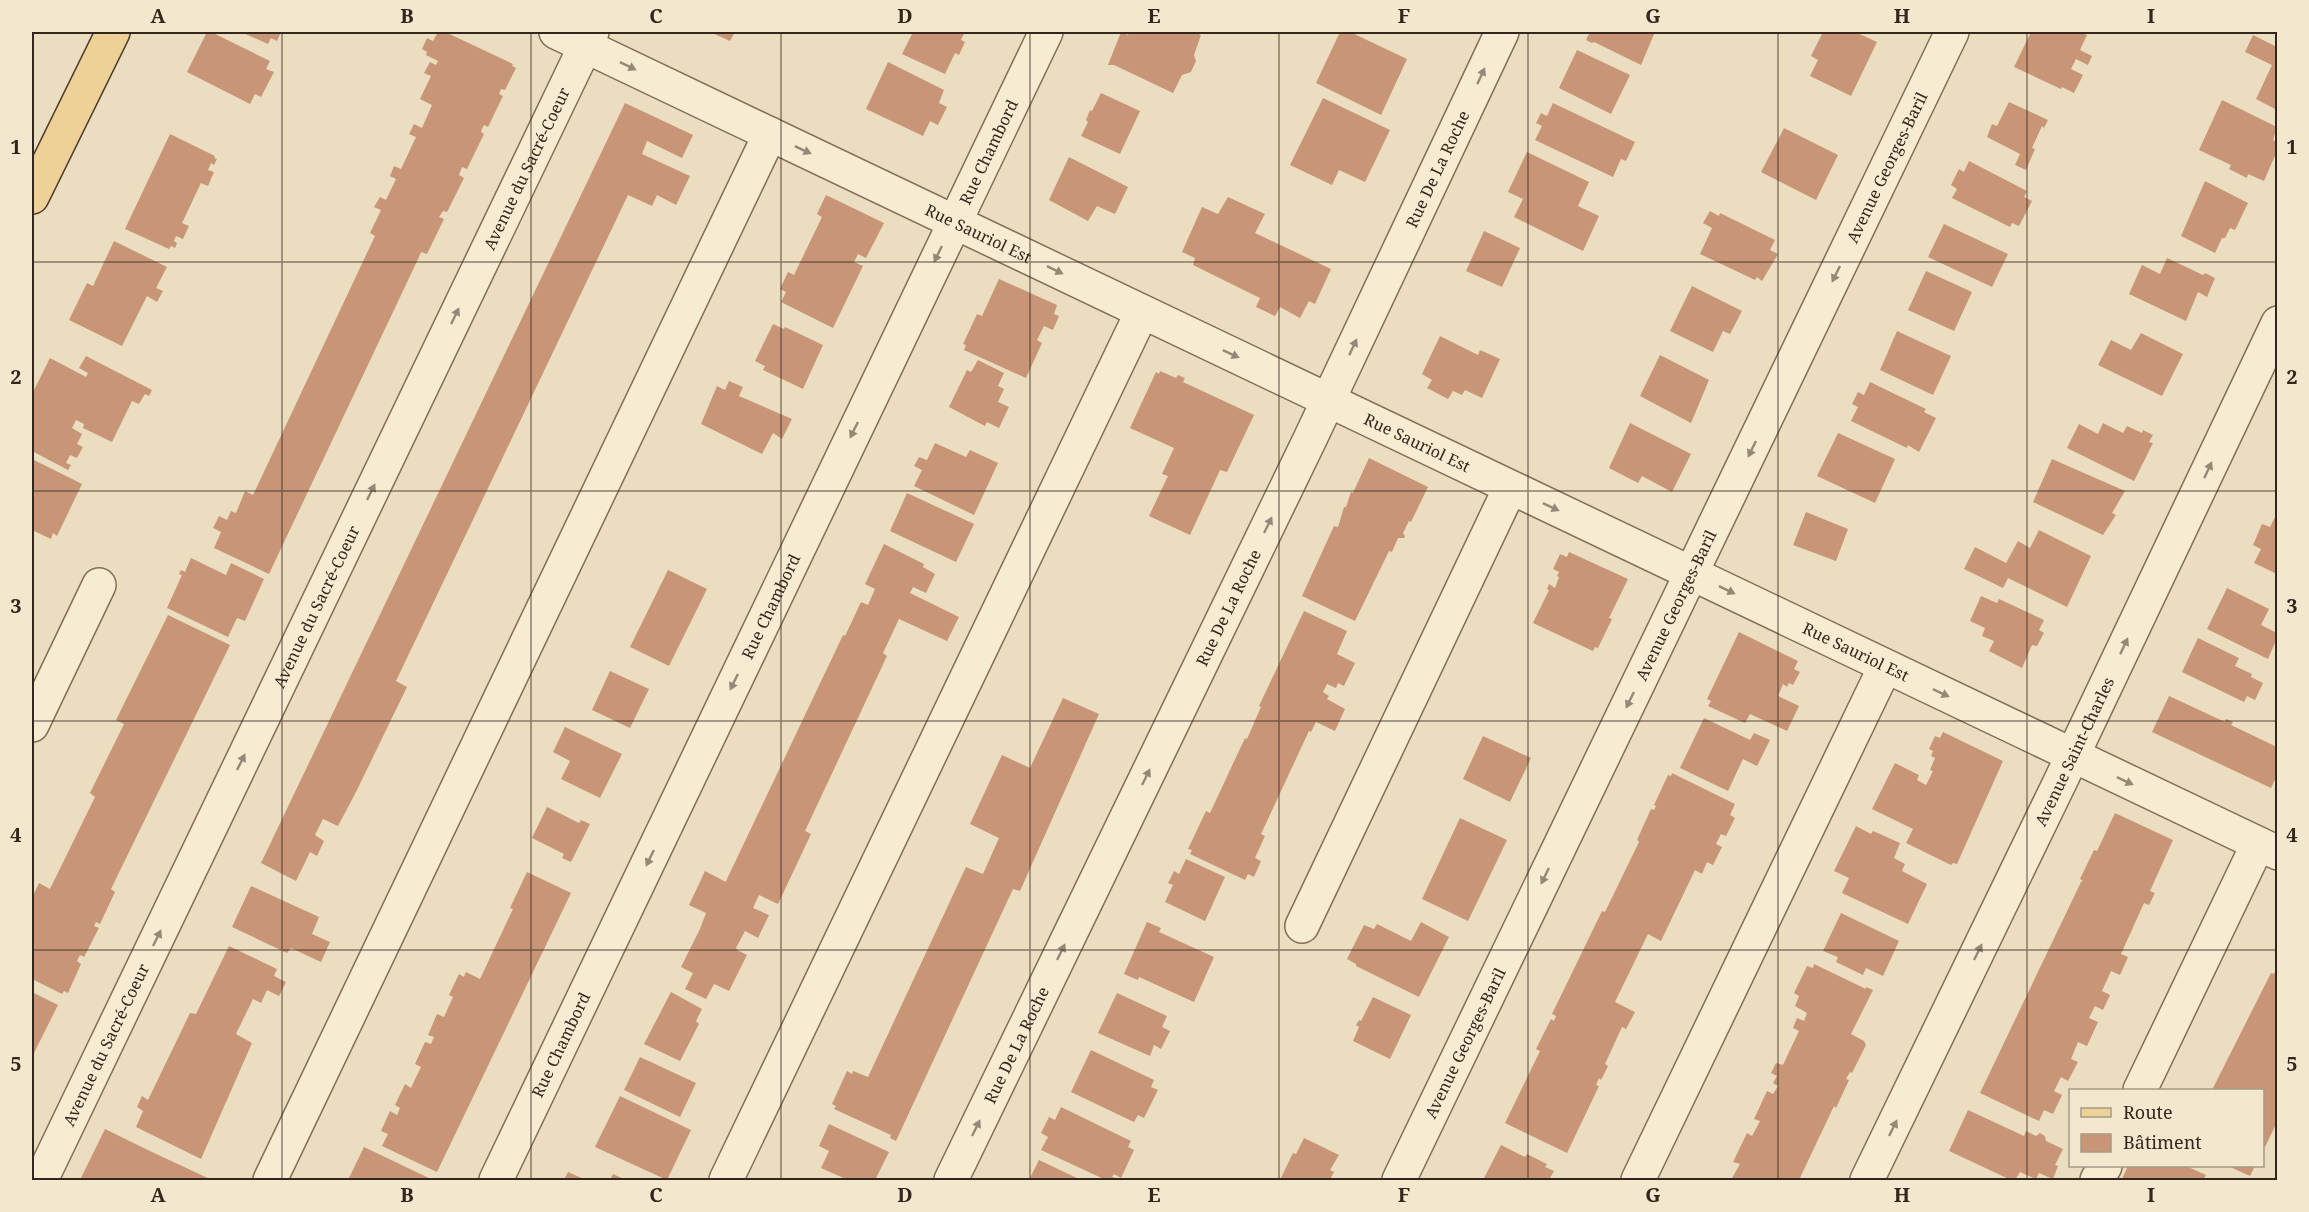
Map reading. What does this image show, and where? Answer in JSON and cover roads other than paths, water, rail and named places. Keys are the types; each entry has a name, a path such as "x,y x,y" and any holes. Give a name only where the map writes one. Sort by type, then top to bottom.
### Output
{"main road":[{"path":"32,197 112,32"}],"street":[{"name":"Rue Sauriol Est","path":"556,32 588,38 770,134 955,220 1142,312 2268,849"},
{"name":"Rue Chambord","path":"496,1180 1046,32"},
{"name":"Rue De La Roche","path":"951,1180 1328,400 1502,32"},
{"name":"Avenue Georges-Baril","path":"1400,1180 1952,32"},
{"name":"Avenue du Sacré-Coeur","path":"41,1180 588,38"},
{"path":"270,1180 770,134"},
{"path":"726,1180 1142,312"},
{"name":"Avenue Saint-Charles","path":"1867,1180 2072,756 2277,323"},
{"path":"1302,927 1510,488"},
{"path":"32,725 99,585"},
{"path":"1638,1180 1886,667"},
{"path":"2141,1089 2268,849"}]}
